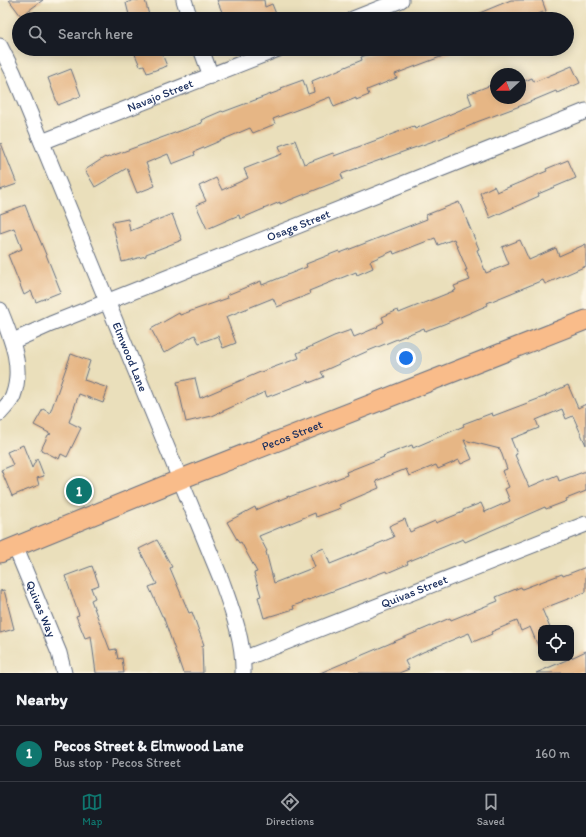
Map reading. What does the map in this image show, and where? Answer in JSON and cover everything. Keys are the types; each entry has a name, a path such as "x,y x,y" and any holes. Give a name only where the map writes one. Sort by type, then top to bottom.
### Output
{"main road":[{"name":"Pecos Street","path":"8,550 181,479 586,320"}],"street":[{"path":"184,0 188,12"},
{"path":"368,6 401,0"},
{"name":"Elmwood Lane","path":"0,46 14,72 221,579 235,618 242,646 243,666"},
{"path":"204,56 211,76"},
{"name":"Navajo Street","path":"42,142 261,56"},
{"name":"Osage Street","path":"13,341 586,111"},
{"path":"0,310 13,341 17,358 17,379 13,397 0,413"},
{"name":"Quivas Street","path":"243,666 586,524"},
{"name":"Quivas Way","path":"8,550 59,653 64,673"}],"building":[{"path":"9,0 43,0 26,12 18,12"},
{"path":"134,0 145,0 148,12 128,12 126,3"},
{"path":"217,0 264,0 265,7 272,4 275,12 222,12"},
{"path":"511,0 542,0 546,11 543,12 482,12"},
{"path":"136,56 163,56 167,66 147,73 144,65 140,66"},
{"path":"443,56 395,74 397,78 367,90 369,95 356,100 356,98 334,107 330,97 273,119 275,124 253,133 250,128 194,152 195,155 172,164 168,154 146,163 155,186 137,193 127,168 95,187 85,170 105,157 106,158 202,123 201,120 222,111 223,112 282,90 281,88 303,80 308,94 314,92 312,81 362,60 361,57"},
{"path":"572,66 580,83 526,104 526,80 532,78 534,82"},
{"path":"71,69 81,96 58,105 48,78"},
{"path":"490,85 490,104 525,104 474,123 439,139 341,174 343,179 280,204 280,202 240,219 239,215 207,229 196,205 206,201 199,186 216,178 222,190 248,178 244,169 282,154 279,146 295,140 304,164 333,153 334,156 414,126 415,129 472,105 468,94"},
{"path":"1,143 17,184 0,190 0,144"},
{"path":"568,160 576,178 538,194 539,196 490,218 480,193 494,186 497,192 547,171 546,169"},
{"path":"459,202 479,249 477,250 486,273 509,264 502,247 520,240 529,260 556,248 559,256 586,244 586,266 545,284 543,280 487,303 488,305 444,324 425,331 424,328 368,351 321,372 324,377 309,383 309,381 267,397 265,392 212,416 186,422 177,382 195,378 200,398 258,373 299,358 297,353 334,336 351,330 354,337 378,327 377,326 384,322 382,317 398,310 399,313 456,290 454,286 470,280 465,270 467,270 454,239 438,245 435,238 394,254 393,251 370,261 373,268 357,275 356,272 309,291 310,294 277,307 273,298 226,317 236,343 223,348 218,336 199,343 195,335 164,353 151,329 179,313 180,315 228,298 227,295 261,281 262,285 307,267 306,264 339,251 340,253 427,219 426,215"},
{"path":"25,205 61,292 36,302 31,291 24,295 8,255 22,249 14,228 0,233 0,214"},
{"path":"172,214 182,240 146,254 146,256 122,262 112,222 128,219 130,231"},
{"path":"71,354 90,361 84,380 108,388 103,403 79,394 69,422 81,428 67,457 61,454 59,459 41,450 48,435 51,434 34,425 43,409 50,413"},
{"path":"568,385 578,408 586,404 586,445 573,416 566,419 562,409 536,420 539,428 511,439 517,454 515,455 529,487 557,475 559,481 586,471 586,491 566,499 567,501 546,509 545,507 465,542 463,539 407,562 408,564 387,573 386,571 293,606 294,609 264,618 258,597 261,596 254,573 257,572 241,542 239,543 227,522 255,507 256,510 289,496 347,475 346,472 412,445 413,448 464,426 463,424 492,413 493,416","holes":["464,440 500,449 507,469 502,471 509,487 505,489 510,501 485,512 481,503 463,510 463,512 436,523 435,521 410,532 405,519 389,526 394,537 330,564 324,548 310,554 315,567 274,583 267,551 259,536 315,513 316,517 341,508 339,505 379,488 376,481 406,469 409,476 436,465 438,469 459,460 461,464 472,459"]},
{"path":"23,445 32,468 37,458 44,476 37,478 39,485 12,496 1,470 13,465 7,452"},
{"path":"157,540 172,567 170,568 189,613 192,612 204,645 202,646 203,673 183,673 163,616 149,587 157,584 139,549"},
{"path":"92,566 99,585 91,588 95,598 91,600 110,650 116,649 118,659 122,658 124,673 96,673 91,636 85,638 76,616 79,615 65,576"},
{"path":"586,567 586,592 542,609 549,625 538,625 538,646 530,627 521,631 517,621 491,632 492,634 473,642 469,633 423,652 405,661 409,669 399,673 320,673 450,618 451,620 498,601 496,597 521,587 522,589 562,574 563,576"},
{"path":"4,590 14,629 0,633 0,591"},
{"path":"586,651 586,673 536,673 564,661 574,661 574,657"}],"place":[{"name":"Pecos Street & Elmwood Lane","path":"79,491"}]}
